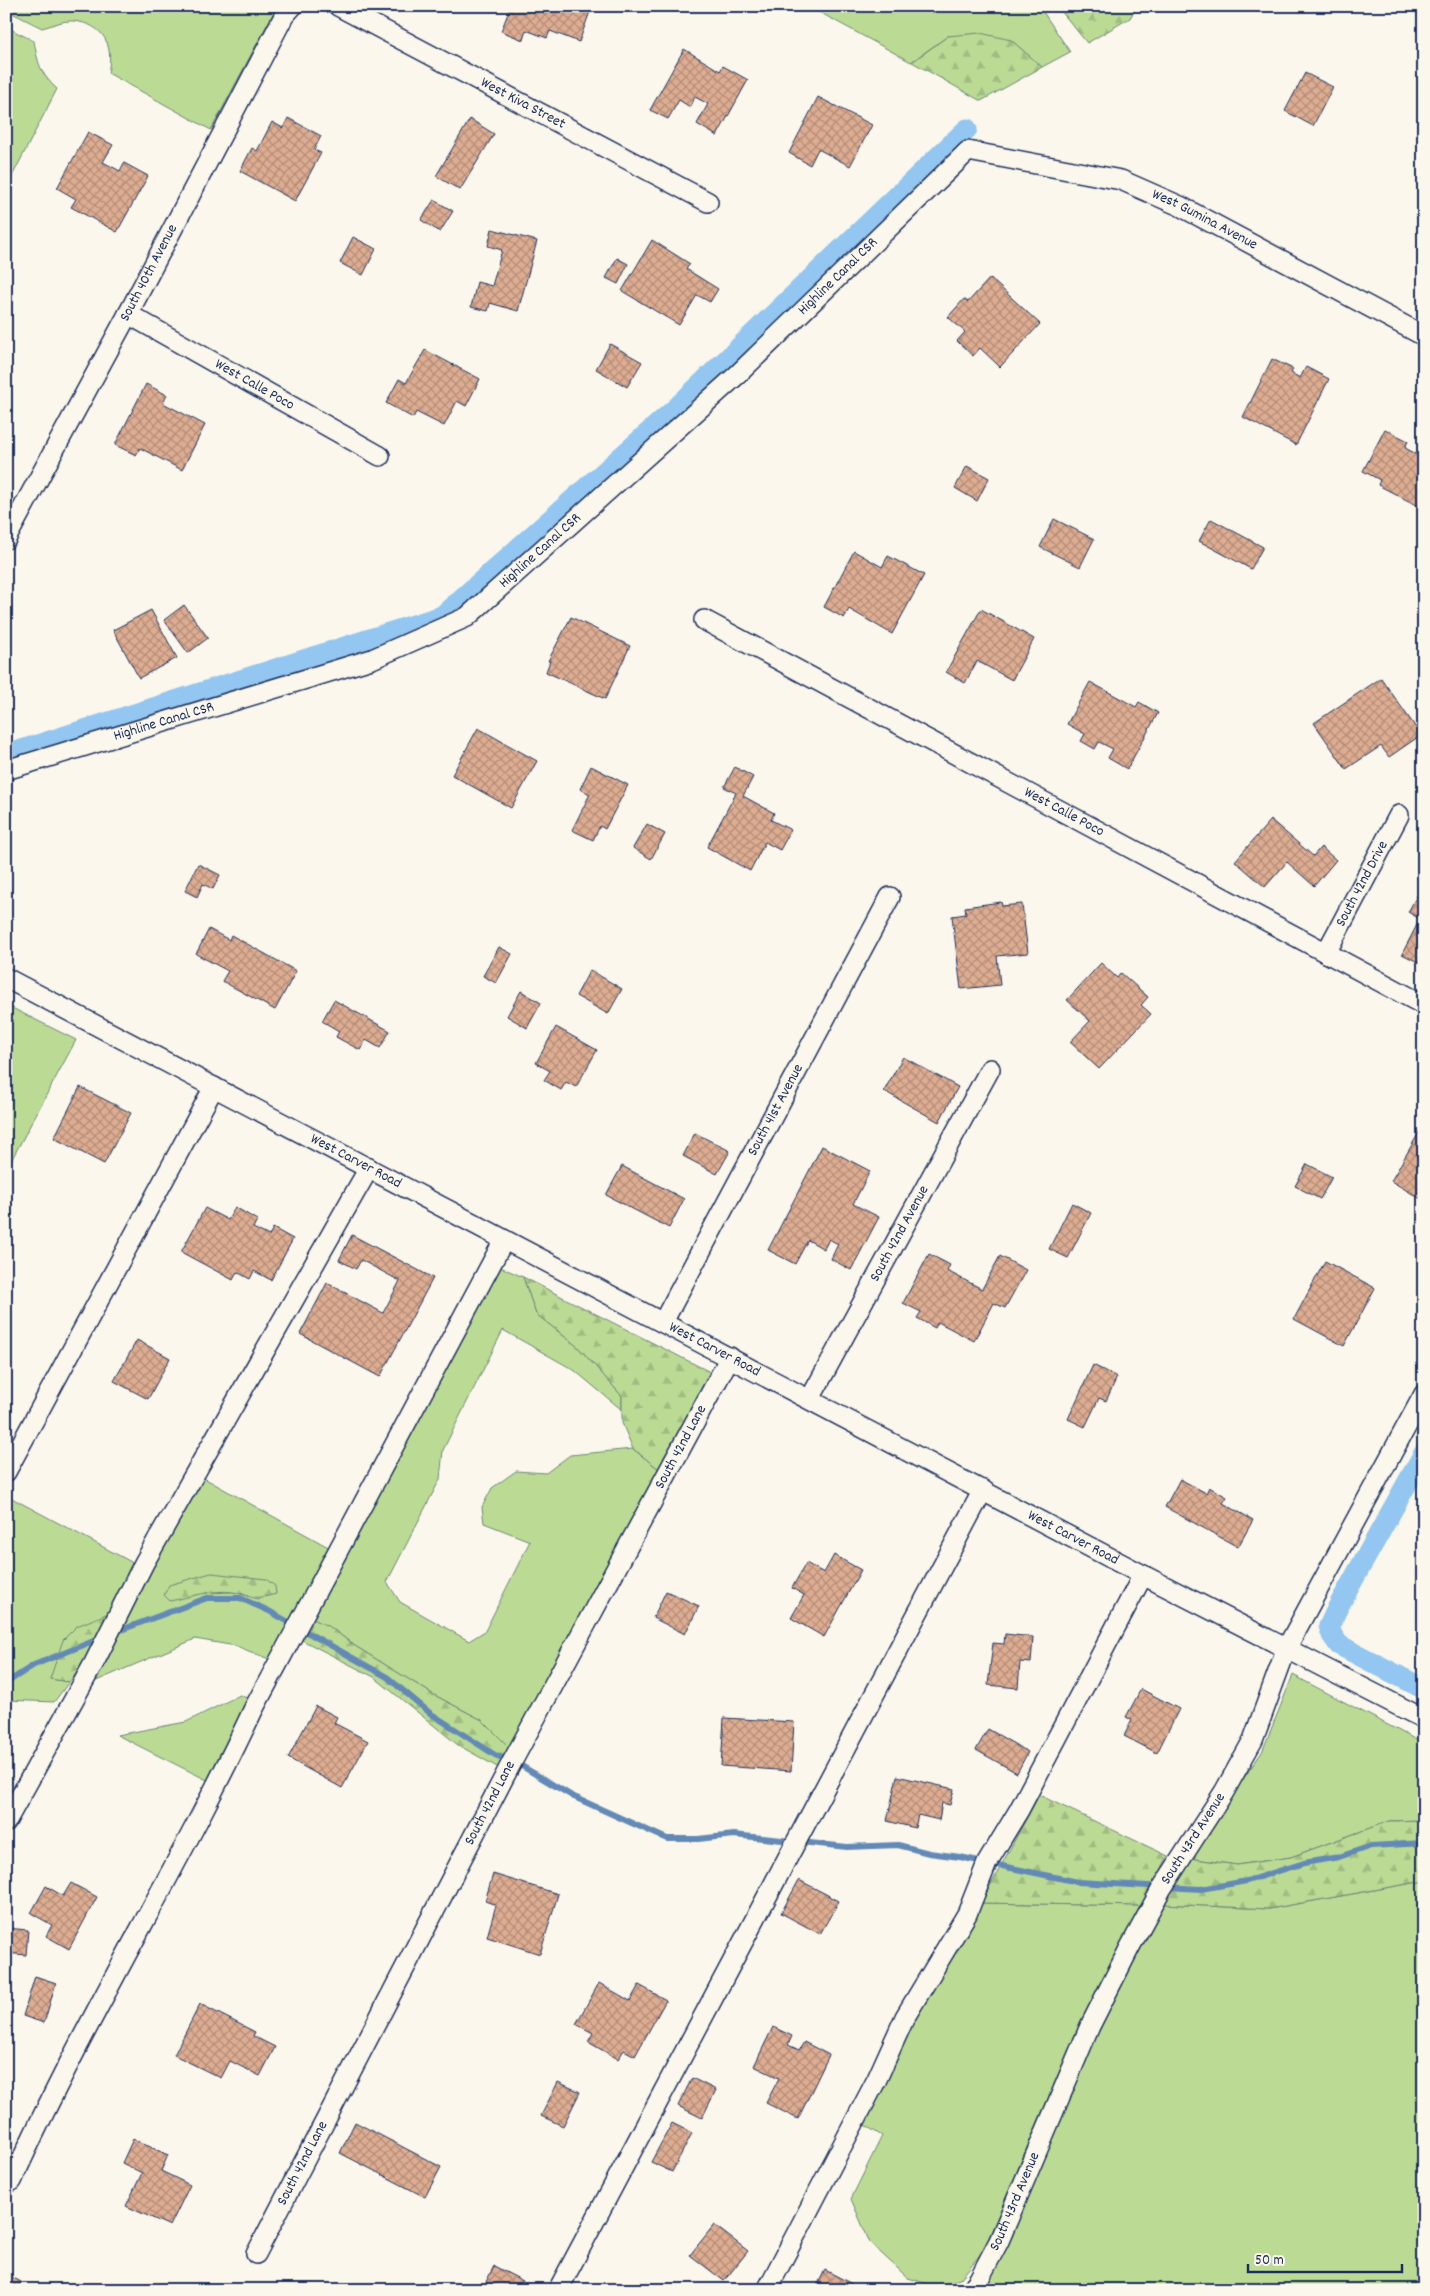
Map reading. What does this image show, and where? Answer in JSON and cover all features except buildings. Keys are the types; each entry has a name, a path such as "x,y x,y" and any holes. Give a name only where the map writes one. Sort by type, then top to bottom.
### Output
{"street":[{"name":"South 40th Avenue","path":"6,539 128,314 284,16 294,6"},
{"name":"West Kiva Street","path":"338,6 708,202"},
{"name":"West Gumina Avenue","path":"968,151 1121,180 1180,206 1424,336"},
{"name":"Highline Canal CSR","path":"6,770 372,659 467,617 737,374 968,151"},
{"name":"West Calle Poco","path":"128,314 380,456"},
{"name":"West Calle Poco","path":"704,620 1424,1005"},
{"name":"South 42nd Drive","path":"1326,953 1399,815"},
{"name":"South 41st Avenue","path":"663,1322 890,897"},
{"name":"West Carver Road","path":"6,978 1143,1575 1424,1719"},
{"name":"South 42nd Avenue","path":"810,1399 990,1069"},
{"path":"6,1472 214,1087"},
{"path":"6,1822 94,1663 144,1563 369,1168"},
{"path":"12,2181 45,2109 90,2021 214,1793 254,1708 504,1240"},
{"name":"South 42nd Lane","path":"256,2254 512,1762 730,1357"},
{"name":"South 43rd Avenue","path":"971,2290 979,2280 999,2241 1090,2026 1162,1888 1224,1792 1253,1740 1287,1648 1424,1394"},
{"path":"558,2290 983,1490"},
{"path":"767,2290 877,2079 905,2017 967,1914 987,1863 1018,1810 1143,1575"}],"green space":[{"path":"6,6 277,6 211,130 108,73 108,45 99,31 92,26 69,21 42,28 6,10"},
{"path":"808,6 1039,6 1070,52 1042,67 1011,40 948,36 911,62"},
{"path":"1057,6 1137,6 1130,18 1087,43"},
{"path":"6,27 34,41 41,68 57,89 6,188"},
{"path":"980,33 1011,40 1042,67 981,101 912,62 948,36"},
{"path":"6,1005 76,1040 6,1170"},
{"path":"498,1266 523,1277 536,1314 578,1347 622,1396 622,1410 574,1370 503,1330 443,1450 440,1479 387,1582 400,1602 469,1641 485,1631 530,1541 484,1523 482,1507 492,1488 516,1471 546,1473 570,1455 633,1449 659,1469 510,1748 482,1720 434,1695 355,1646 330,1627 311,1618"},
{"path":"523,1277 710,1372 659,1469 633,1449 622,1423 622,1396 578,1347 536,1314"},
{"path":"202,1477 330,1548 269,1659 236,1646 195,1639 96,1681 146,1569","holes":["266,1579 258,1599 233,1592 206,1593"]},
{"path":"6,1495 133,1563 111,1612 51,1679 69,1682 54,1702 6,1700"},
{"path":"211,1573 266,1579 275,1586 276,1594 257,1597 225,1591 170,1601 164,1595 169,1585"},
{"path":"111,1612 90,1658 69,1682 50,1679 63,1640 77,1626"},
{"path":"311,1618 330,1627 355,1646 434,1695 482,1720 510,1748 499,1768 458,1745 374,1677 300,1639"},
{"path":"1293,1675 1424,1744 1424,1820 1389,1821 1291,1857 1237,1865 1188,1858 1262,1752"},
{"path":"240,1695 251,1700 211,1782 117,1735 186,1722"},
{"path":"1039,1795 1168,1856 1143,1906 981,1903"},
{"path":"1424,1820 1424,1881 1269,1909 1164,1904 1188,1858 1237,1865 1291,1857 1389,1821"},
{"path":"1424,1881 1424,2290 980,2290 997,2261 1105,2016 1164,1904 1269,1909"},
{"path":"981,1903 1143,1906 1080,2024 983,2251 960,2279 939,2287 908,2278 870,2243 851,2199 882,2136 863,2124 922,2005"}],"waterway":[{"path":"6,755 442,616 676,408 967,129"},
{"path":"1424,1453 1329,1626 1332,1635 1339,1645 1424,1689"},
{"path":"113,1633 207,1598 240,1598 269,1611 387,1677 430,1713 495,1755 520,1765 572,1796 667,1839 698,1839 734,1835 847,1847 898,1845 929,1853 960,1857 1078,1882 1201,1889 1247,1881 1304,1863 1339,1857 1371,1846 1424,1843"},
{"path":"6,1683 34,1665 101,1638"}]}
